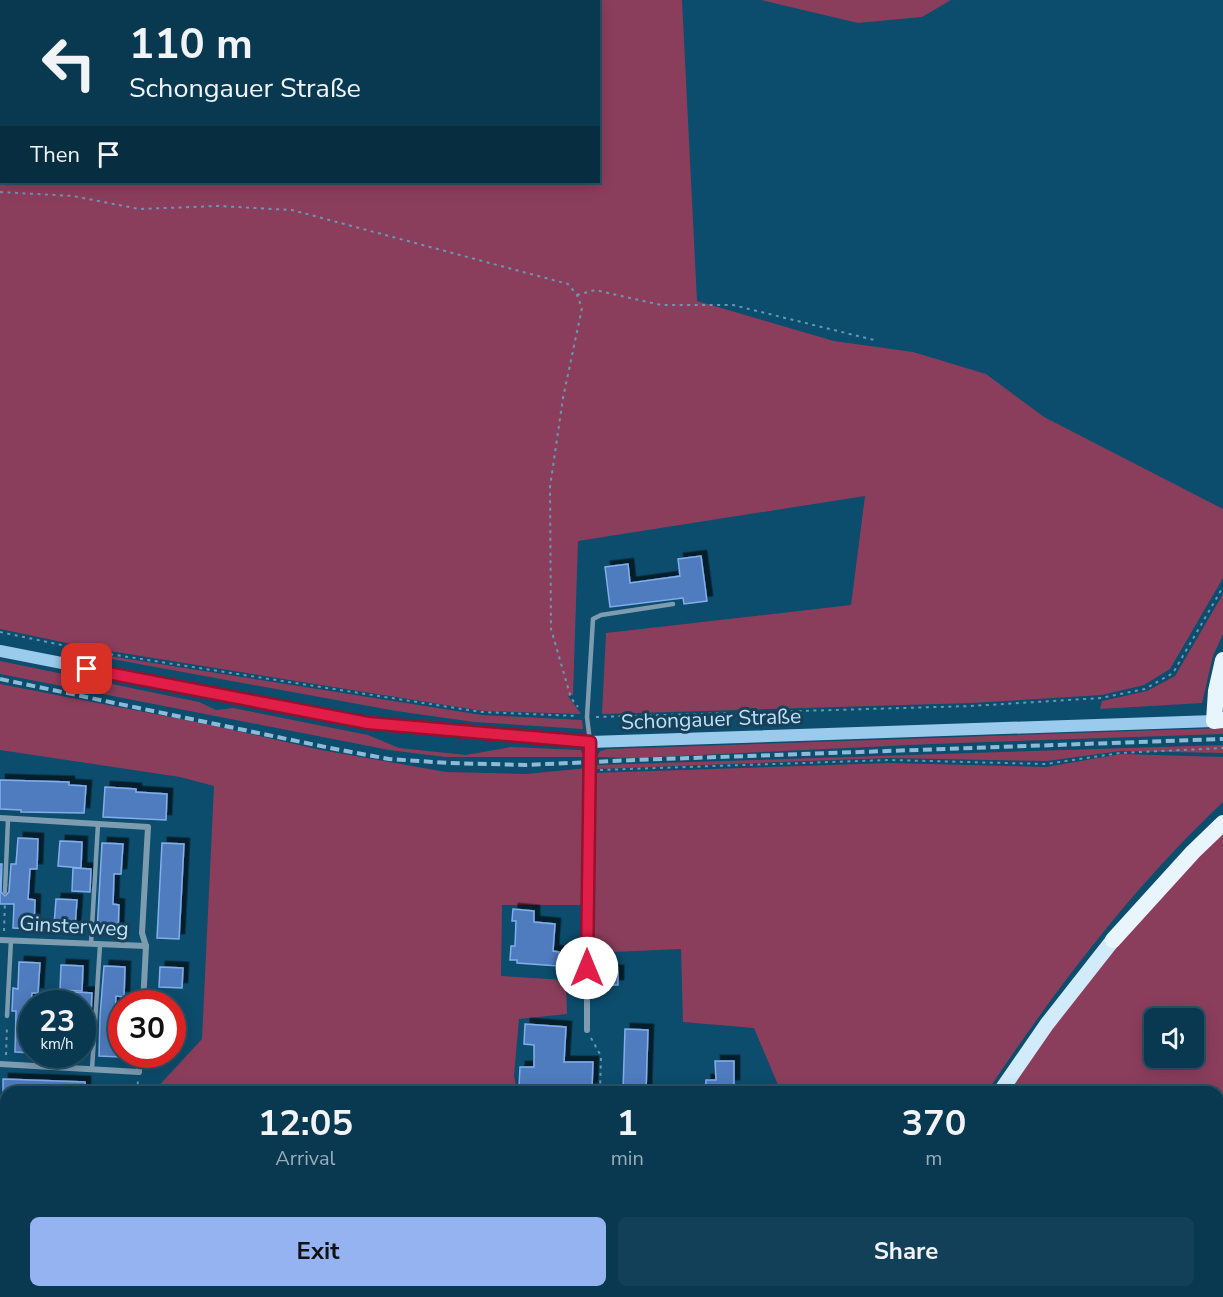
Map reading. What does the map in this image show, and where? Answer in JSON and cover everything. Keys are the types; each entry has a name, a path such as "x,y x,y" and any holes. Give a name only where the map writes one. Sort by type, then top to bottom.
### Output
{"highway":[{"path":"1219,720 1216,692 1223,660"},
{"path":"1113,940 1193,852 1223,823"}],"main road":[{"name":"Schongauer Straße","path":"0,651 368,723 590,742 1219,720"},
{"path":"1004,1086 1047,1024 1113,940"}],"street":[{"path":"587,1030 590,742"},
{"path":"0,818 148,827 142,933 146,946 143,990"},
{"name":"Ginsterweg","path":"5,940 146,946"},
{"path":"3,1065 139,1072 139,1068"}],"lane":[{"path":"590,742 587,717 594,619 601,615 673,604"},
{"path":"5,892 8,819"},
{"path":"91,944 98,824"},
{"path":"5,940 8,1016"},
{"path":"92,1069 100,945"}],"path":[{"path":"0,192 73,196 139,209 218,206 292,210 568,284 577,295 582,308 563,398 550,487 551,628 571,698 587,717"},
{"path":"577,295 595,290 661,305 733,305 874,340"},
{"path":"0,632 101,653 481,712 587,717 971,706 1101,698 1145,689 1173,673 1223,587"},
{"path":"591,771 889,760 1046,764 1120,753 1223,748"},
{"path":"5,892 5,940"},
{"path":"3,1065 8,1016"},
{"path":"587,1030 601,1056 600,1086"}],"shaded area":[{"path":"600,0 682,0 697,301 834,341 913,352 986,374 1044,417 1223,509 1223,578 1170,669 1144,685 1102,695 972,703 602,714 606,633 851,605 865,496 578,541 573,695 568,696 581,714 483,711 91,648 0,629 0,183 600,183"},
{"path":"761,0 951,0 922,17 858,23"},
{"path":"1223,594 1223,634 1213,656 1202,703 1100,709 1102,701 1147,691 1175,676"},
{"path":"90,653 482,715 582,720 583,729 474,722 396,711 90,655"},
{"path":"0,661 199,702 216,710 233,708 368,735 399,748 466,755 511,747 581,750 584,757 445,757 389,750 0,674"},
{"path":"0,684 206,724 321,750 446,772 526,774 588,768 584,905 502,905 501,976 566,980 567,1014 519,1019 514,1075 516,1086 159,1086 175,1068 186,1068 186,1056 202,1039 214,786 180,777 0,750"},
{"path":"1223,728 1223,734 932,744 634,758 597,757 600,751 608,749"},
{"path":"1223,745 1223,753 1121,751 1047,761 889,758 597,769 597,765"},
{"path":"1121,754 1223,757 1223,802 1157,869 1097,940 1040,1015 991,1086 778,1086 754,1028 683,1022 681,949 589,953 593,773 890,763 1046,767"},
{"path":"1223,828 1223,1086 1010,1086 1110,949"}],"building":[{"path":"701,556 707,601 684,604 683,598 610,607 605,567 628,564 630,583 680,576 678,559"},
{"path":"0,780 69,782 69,785 86,786 84,813 21,812 21,810 0,809"},
{"path":"105,787 167,794 166,820 103,817"},
{"path":"18,838 38,839 37,869 30,869 28,899 35,900 34,929 13,928 14,904 0,904 0,864 2,864 1,892 5,896 9,892 11,864 16,864"},
{"path":"60,841 82,842 81,868 58,866"},
{"path":"102,843 123,844 121,874 114,874 113,904 119,905 118,934 97,933"},
{"path":"162,843 184,844 179,939 157,938"},
{"path":"73,868 91,869 90,892 72,891"},
{"path":"56,899 77,900 75,927 54,925"},
{"path":"513,909 534,911 534,922 555,924 553,951 559,952 558,966 517,963 517,960 510,960 511,946 515,946 516,921 512,921"},
{"path":"19,962 40,963 38,990 18,990 18,1052 15,1052 16,1011 12,1011 13,988 18,989"},
{"path":"61,965 83,966 82,990 60,990"},
{"path":"104,966 125,967 124,990 108,990 108,1056 99,1056"},
{"path":"160,967 183,968 182,988 159,987"},
{"path":"599,971 618,971 618,985 599,985"},
{"path":"525,1024 566,1027 564,1062 593,1062 592,1086 519,1086 520,1067 534,1067 534,1045 524,1044"},
{"path":"625,1029 648,1030 646,1086 623,1086"},
{"path":"715,1061 734,1061 734,1085 706,1086 706,1080 716,1080"},
{"path":"3,1079 85,1082 85,1086 3,1086"}],"railway":[{"path":"0,679 330,748 389,759 449,763 526,765 1223,739"}],"route":[{"path":"87,669 368,723 590,742 587,968"}]}
